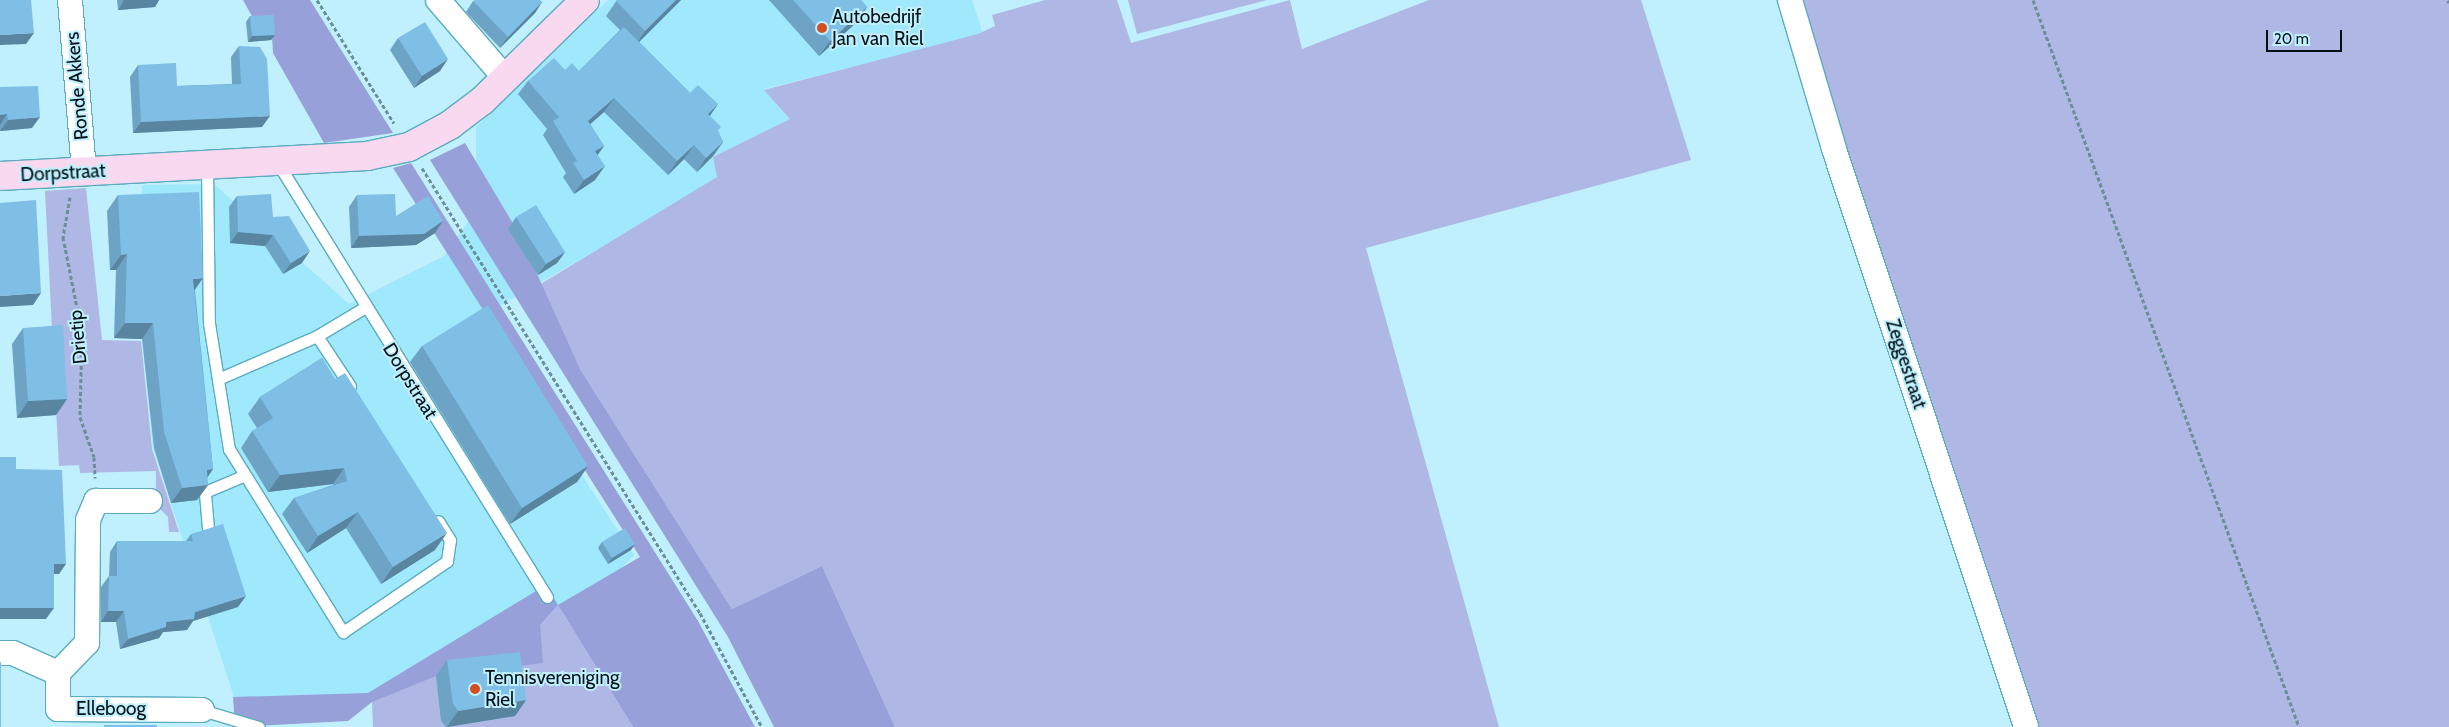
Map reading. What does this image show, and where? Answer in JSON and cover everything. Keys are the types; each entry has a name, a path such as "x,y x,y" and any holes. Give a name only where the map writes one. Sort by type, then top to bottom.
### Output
{"street":[{"name":"Ronde Akkers","path":"70,0 78,172"},
{"path":"438,0 506,79"},
{"name":"Dorpstraat","path":"0,176 367,156 409,147 450,125 506,79 585,0"},
{"name":"Zeggestraat","path":"1790,0 1834,149 2026,727"},
{"path":"0,654 13,653 58,673 87,643 88,520 96,501 150,501"},
{"name":"Elleboog","path":"58,673 58,718 202,710"}],"lane":[{"name":"Dorpstraat","path":"277,162 364,308 547,597"},
{"path":"207,166 209,323 229,449 342,632 448,561 450,540 429,507"},
{"path":"218,380 317,336 364,308"},
{"path":"317,336 360,401"},
{"path":"208,528 205,492 245,475"},
{"path":"202,710 258,727"}],"path":[{"path":"317,0 700,613 762,727"},
{"path":"2033,0 2299,727"},
{"name":"Drietip","path":"78,172 63,237 82,333 80,417 94,457 96,501"}],"shaded area":[{"path":"243,0 310,0 393,133 324,143 273,53 271,19 254,20"},
{"path":"608,0 972,0 983,34 764,89 790,119 713,157 717,176 709,185 479,318 634,555 587,605 364,702 234,697 153,448 141,327 142,185 214,184 349,304 444,256 476,211 476,127"},
{"path":"1045,0 1117,0 1131,43 1290,0 1302,49 1429,0 1641,0 1691,160 1366,248 1499,727 895,727 822,566 732,609 580,369 539,285 717,177 713,157 790,119 764,90 978,34 995,26 992,15"},
{"path":"1128,0 1267,0 1137,34"},
{"path":"1800,0 2449,0 2449,727 2035,727 1938,439"},
{"path":"465,143 518,232 580,369 732,609 822,566 895,727 774,727 728,637 430,160"},
{"path":"411,163 698,621 755,727 633,727 558,605 640,557 393,168"},
{"path":"86,188 102,340 141,341 152,449 179,532 169,532 168,517 156,505 156,471 80,473 79,465 59,466 45,191"},
{"path":"546,585 558,605 540,625 543,663 436,676 372,702 348,721 235,727 233,697 368,693"},
{"path":"558,605 633,727 373,727 372,702 540,625"}],"building":[{"path":"0,0 31,0 34,33 0,35"},
{"path":"540,0 542,2 508,37 473,1"},
{"path":"617,0 676,0 645,31"},
{"path":"793,0 861,0 867,7 830,41"},
{"path":"274,15 275,35 252,36 250,16"},
{"path":"425,22 448,59 422,76 398,38"},
{"path":"624,27 690,93 698,85 718,104 708,114 721,127 718,130 723,142 706,158 694,145 677,161 614,98 588,121 604,146 595,151 605,166 584,180 573,163 577,161 553,121 559,117 528,81 554,58 565,70 572,63 579,71"},
{"path":"239,46 260,47 267,59 270,116 141,122 138,65 176,63 177,86 241,84"},
{"path":"38,86 40,117 8,120 7,114 0,115 0,87"},
{"path":"199,192 203,278 193,279 213,469 207,470 208,485 182,488 164,432 153,323 125,323 127,254 121,255 118,195"},
{"path":"271,194 273,217 289,216 310,251 291,263 273,235 238,232 237,196"},
{"path":"395,194 396,216 428,196 443,221 424,234 359,236 357,195"},
{"path":"36,200 41,293 0,296 0,203"},
{"path":"536,205 565,252 546,264 516,217"},
{"path":"488,305 588,466 522,508 422,346"},
{"path":"63,325 67,399 28,401 23,328"},
{"path":"322,358 335,379 345,373 447,533 393,567 358,512 318,536 294,498 347,481 344,468 280,475 252,431 273,418 260,397"},
{"path":"0,457 16,457 16,469 62,470 66,564 54,564 54,608 0,608"},
{"path":"223,524 246,596 195,612 194,619 166,622 166,627 128,639 124,611 108,611 109,576 117,576 117,541 193,541 191,534"},
{"path":"625,528 635,544 612,558 602,542"},
{"path":"520,652 526,700 458,711 453,704 447,660"},
{"path":"1,662 1,727 0,727"},
{"path":"104,725 157,725 157,727 104,727"}],"place":[{"name":"Autobedrijf Jan van Riel","path":"822,28"},
{"name":"Tennisvereniging Riel","path":"475,689"}]}
